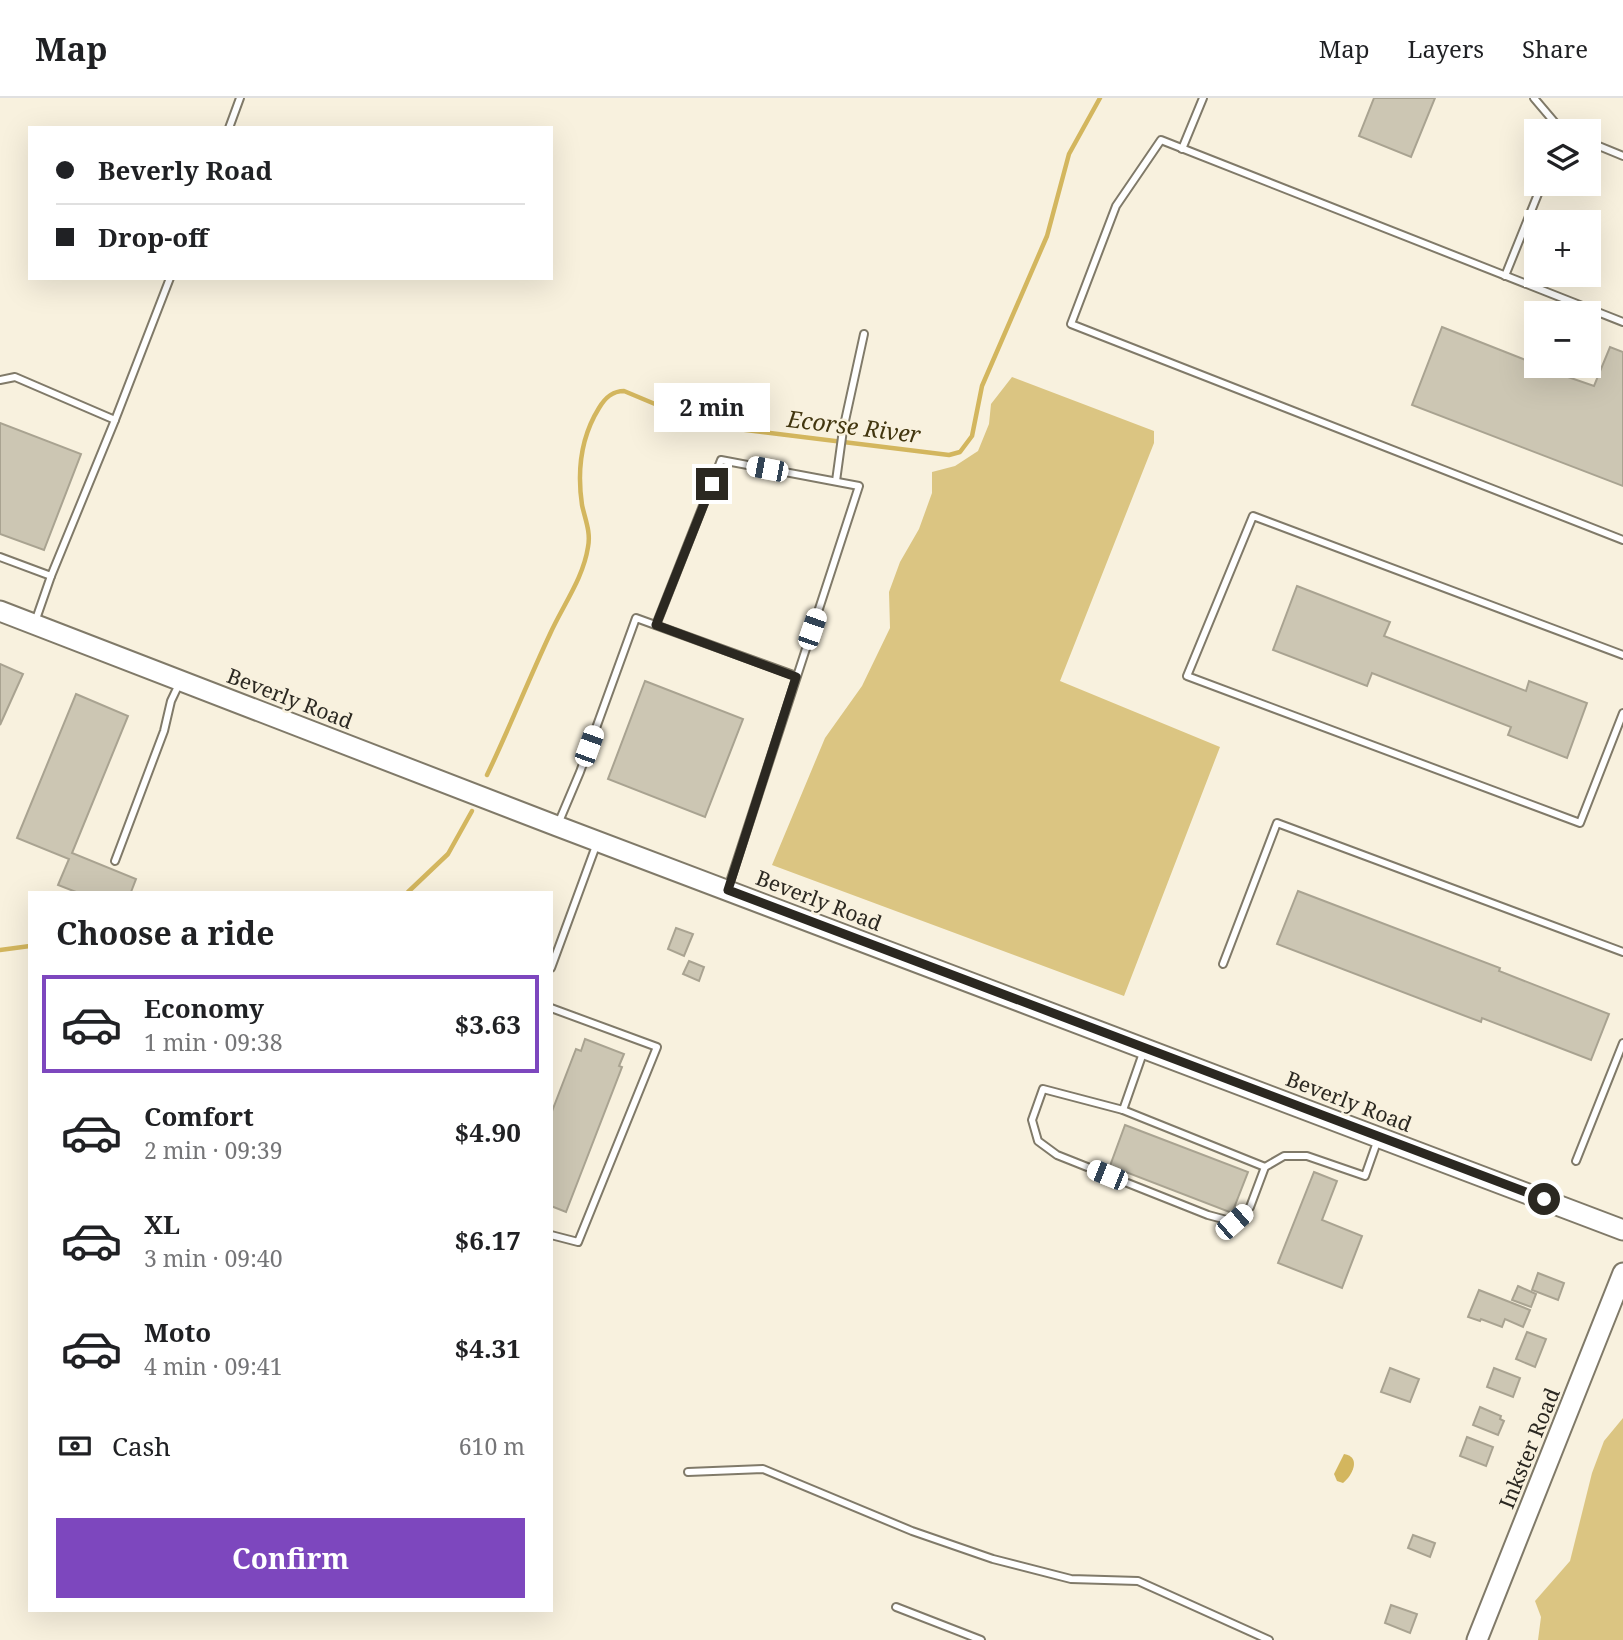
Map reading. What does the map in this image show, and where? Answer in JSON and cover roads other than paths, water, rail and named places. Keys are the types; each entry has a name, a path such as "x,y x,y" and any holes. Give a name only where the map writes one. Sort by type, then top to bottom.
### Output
{"street":[{"name":"Beverly Road","path":"0,611 1623,1230"},
{"name":"Inkster Road","path":"1477,1640 1623,1273"}],"lane":[{"path":"230,126 240,98"},
{"path":"1182,149 1203,98"},
{"path":"1534,98 1552,119"},
{"path":"1623,322 1161,140 1116,206 1071,324 1623,540"},
{"path":"1601,147 1623,156"},
{"path":"1505,276 1537,196"},
{"path":"35,624 51,576 169,280"},
{"path":"836,481 838,456 864,334"},
{"path":"0,380 15,377 115,420"},
{"path":"656,625 721,460 859,486 728,890"},
{"path":"1623,655 1253,516 1187,676 1580,823 1623,713"},
{"path":"0,557 51,576"},
{"path":"557,825 580,772 636,618 796,677"},
{"path":"115,861 164,731 171,701 181,680"},
{"path":"1223,964 1277,823 1623,953"},
{"path":"553,963 598,841"},
{"path":"553,1009 657,1047 578,1242 553,1236"},
{"path":"1576,1161 1623,1043"},
{"path":"1124,1110 1145,1048"},
{"path":"1265,1167 1124,1110 1042,1089 1032,1120 1038,1141 1057,1154 1208,1215 1234,1222 1251,1207 1265,1167 1284,1156 1307,1156 1365,1176 1379,1136"},
{"path":"688,1472 763,1469 912,1531 993,1559 1071,1579 1138,1581 1259,1638 1269,1640"},
{"path":"896,1607 981,1640"}],"waterway":[{"name":"Ecorse River","path":"487,775 585,559 589,536 582,505 580,467 584,442 604,401 612,394 624,391 705,425 949,455 960,452 972,436 982,386 1047,236 1069,154 1100,98"},
{"name":"Ecorse River","path":"409,891 448,854 472,811"},
{"name":"Ecorse River","path":"0,950 28,946"}]}
